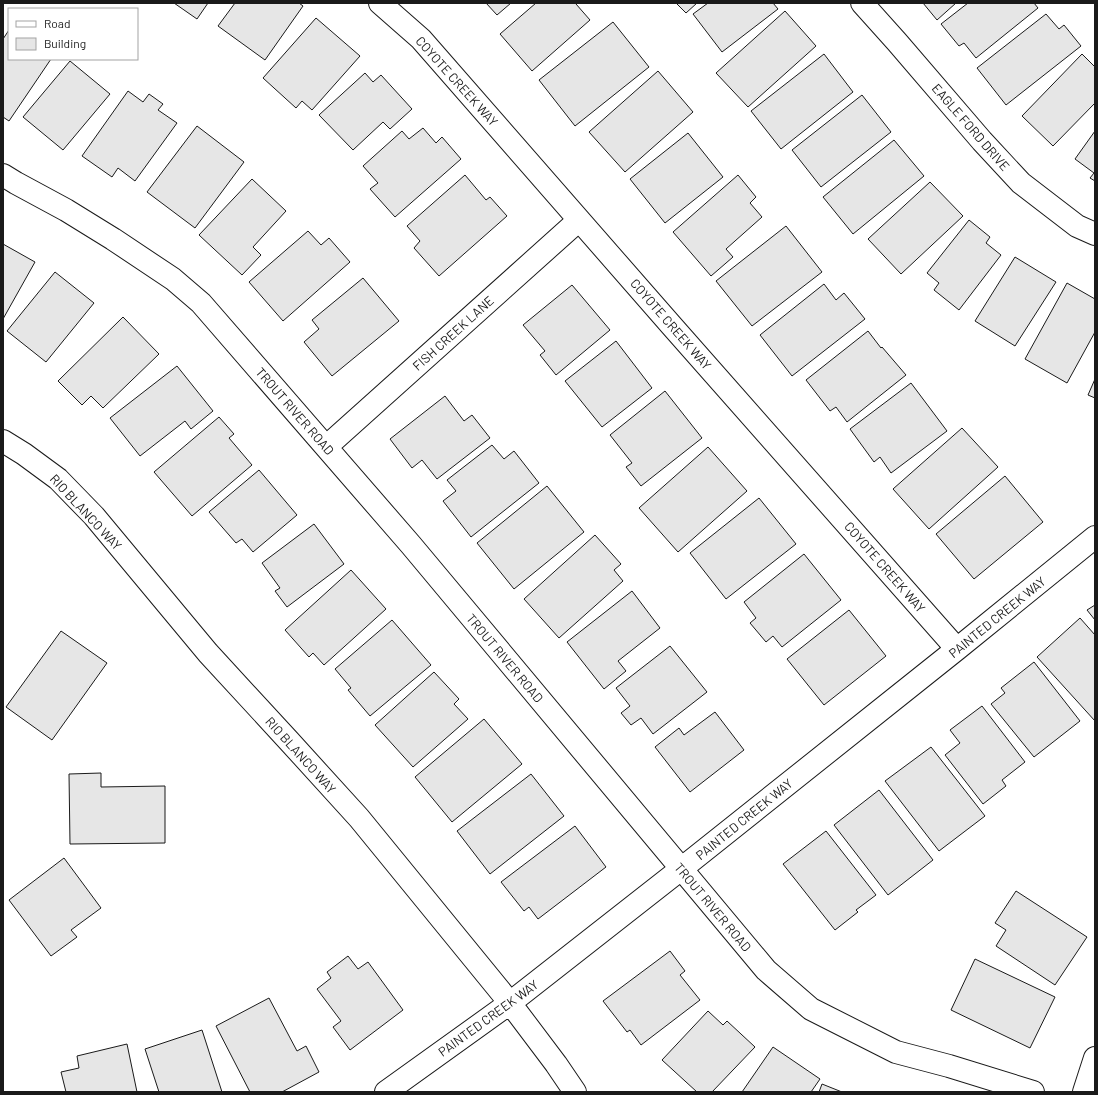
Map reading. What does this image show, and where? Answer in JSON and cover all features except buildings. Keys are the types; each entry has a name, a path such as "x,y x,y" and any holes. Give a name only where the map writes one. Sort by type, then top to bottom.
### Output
{"street":[{"name":"COYOTE CREEK WAY","path":"380,3 421,39 957,649"},
{"name":"EAGLE FORD DRIVE","path":"862,3 982,141 1021,183 1077,226 1095,234"},
{"name":"TROUT RIVER ROAD","path":"3,175 80,218 119,243 179,284 201,303 411,545 766,970 811,1009 896,1052 949,1066 1033,1092"},
{"name":"FISH CREEK LANE","path":"326,446 579,220"},
{"name":"RIO BLANCO WAY","path":"3,441 24,454 58,479 94,516 208,654 359,818 510,1003 575,1092"},
{"name":"PAINTED CREEK WAY","path":"386,1092 510,1003 681,869 1095,538"},
{"path":"1084,1092 1095,1058"}]}
